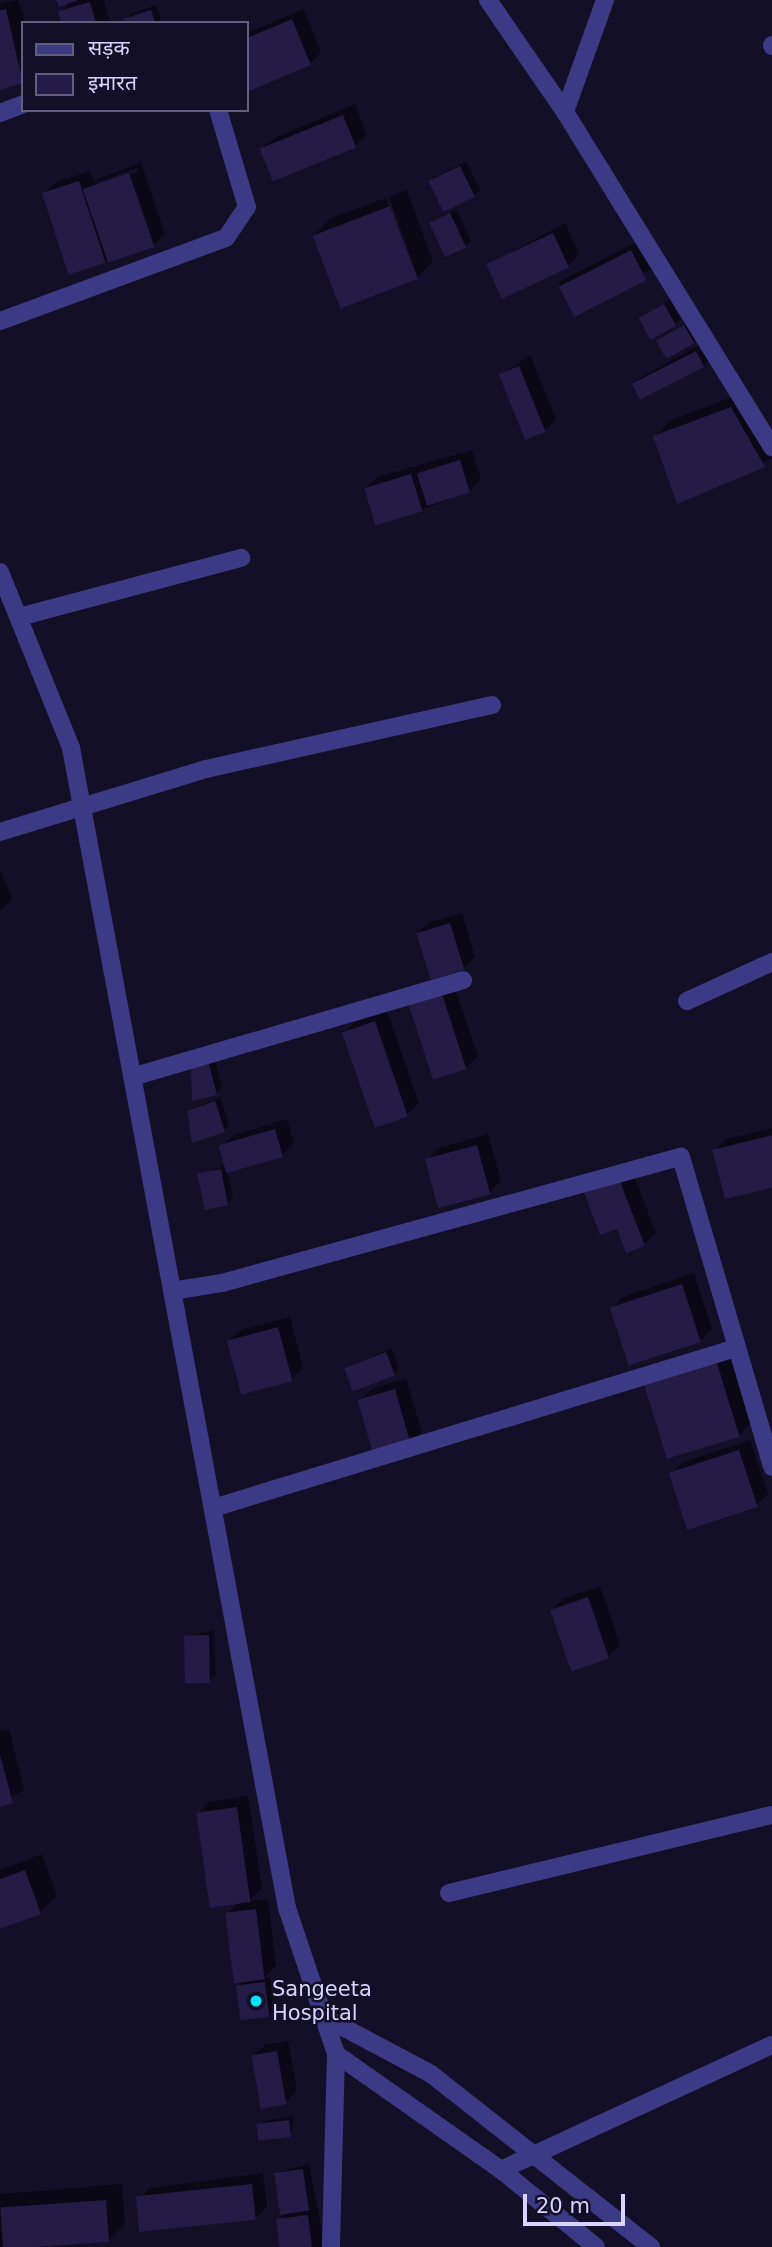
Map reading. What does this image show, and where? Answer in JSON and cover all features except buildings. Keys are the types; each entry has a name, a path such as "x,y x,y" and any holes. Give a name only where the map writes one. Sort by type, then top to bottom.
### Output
{"street":[{"path":"488,0 565,112 772,447"},
{"path":"565,112 605,0"},
{"path":"0,113 21,105"},
{"path":"0,321 226,238 247,207 219,112"},
{"path":"19,617 241,558"},
{"path":"0,572 71,748 287,1908 336,2054 331,2247"},
{"path":"0,832 206,769 492,705"},
{"path":"687,1001 772,962"},
{"path":"132,1077 463,980"},
{"path":"172,1291 222,1283 681,1157 772,1467"},
{"path":"213,1508 736,1348"},
{"path":"449,1893 772,1815"},
{"path":"324,2017 431,2074 652,2247"},
{"path":"501,2169 772,2045"},
{"path":"336,2054 501,2169 596,2247"}],"place":[{"name":"Sangeeta Hospital","path":"256,2001"}]}
